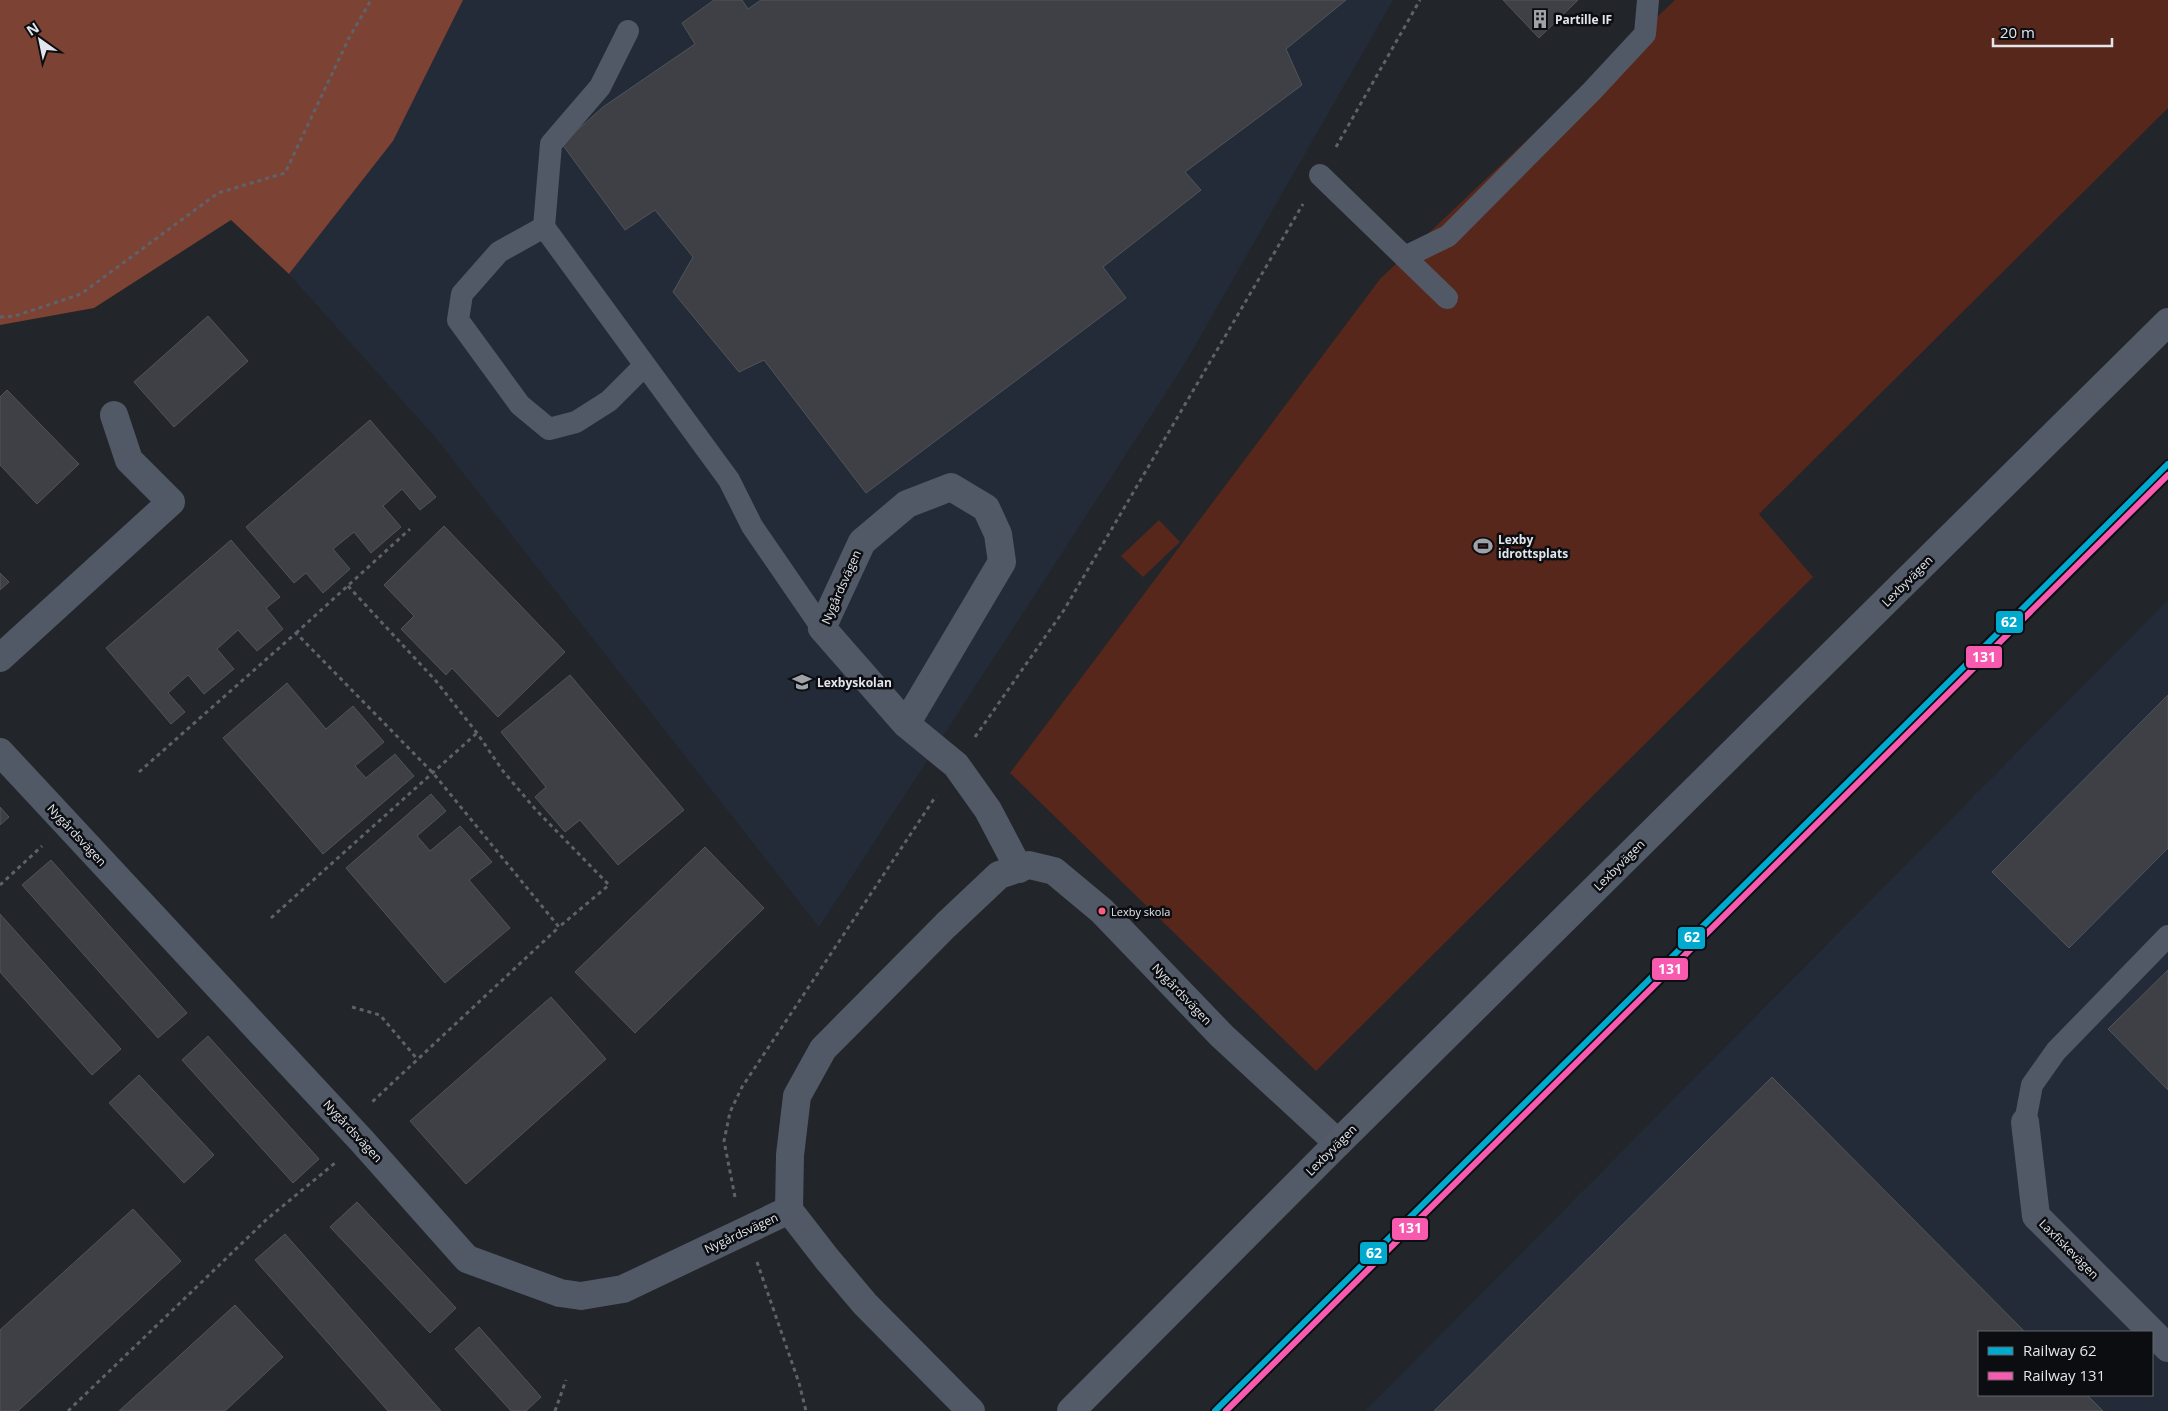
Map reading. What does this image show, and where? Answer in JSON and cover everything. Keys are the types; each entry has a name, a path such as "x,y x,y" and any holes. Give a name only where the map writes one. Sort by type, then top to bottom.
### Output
{"street":[{"name":"Lexbyvägen","path":"1071,1411 1338,1143 2168,322"},
{"path":"0,658 171,502 129,460 114,415"},
{"name":"Nygårdsvägen","path":"906,724 1002,562 998,534 986,508 951,487 907,504 862,542 822,628 906,724 956,765 988,810 1018,868"},
{"name":"Nygårdsvägen","path":"0,752 355,1133 467,1259 560,1293 581,1296 623,1289 789,1210"},
{"name":"Nygårdsvägen","path":"971,1411 865,1304 789,1210 790,1155 798,1096 823,1050 946,925 999,875 1030,865 1054,871 1081,892 1102,911 1222,1036 1338,1143"},
{"name":"Laxfiskevägen","path":"2025,1122 2036,1216 2151,1331"},
{"name":"Laxfiskevägen","path":"2153,1333 2168,1348"}],"lane":[{"path":"1405,257 1448,236 1592,91 1645,34 1648,0"},
{"path":"628,31 600,87 551,144 544,227 729,480 752,526 822,628"},
{"path":"1320,176 1447,298"},
{"path":"544,227 499,252 462,294 458,320 485,358 520,405 549,429 576,422 608,401 645,365"},
{"path":"2025,1122 2032,1085 2056,1051 2168,936"}],"path":[{"path":"0,316 15,316 81,294 218,193 285,173 349,38 371,0"},
{"path":"806,1411 799,1383 731,1186 724,1141 730,1112 742,1087 956,765 1064,610 1320,176 1420,0"},
{"path":"139,772 410,529"},
{"path":"68,1411 355,1133 418,1060 559,927 609,885 530,804 436,681 348,586"},
{"path":"296,633 433,772 559,927"},
{"path":"272,918 433,772 478,734"},
{"path":"0,885 67,824"},
{"path":"352,1007 380,1015 418,1060"},
{"path":"555,1411 566,1380"}],"shaded area":[{"path":"0,0 463,0 393,141 289,274 231,220 94,308 0,325"},
{"name":"Lexbyskolan","path":"463,0 1393,0 1184,365 819,927 435,437 289,274 393,141"},
{"name":"Lexby idrottsplats","path":"1675,0 2168,0 2168,108 1759,514 1813,577 1316,1071 1010,773 1380,279"},
{"path":"1159,520 1180,542 1143,577 1121,556"},
{"path":"2168,600 2168,1411 1365,1411"}],"building":[{"path":"714,0 742,0 748,9 761,0 1346,0 1286,49 1302,85 1185,172 1201,190 1103,267 1126,298 866,493 764,360 739,372 673,292 693,257 655,210 625,230 562,144 603,107 695,44 682,23"},
{"name":"Partille IF","path":"1503,0 1578,0 1539,38"},
{"path":"208,316 248,361 174,427 134,382"},
{"path":"7,390 79,464 37,504 0,465 0,397"},
{"path":"370,420 436,497 420,510 402,489 383,506 401,527 371,553 354,532 333,549 350,569 323,593 306,573 294,583 246,527"},
{"path":"444,526 565,652 498,717 452,668 446,675 401,629 414,616 384,585"},
{"path":"231,540 280,597 266,608 283,629 257,651 238,630 217,649 234,669 204,694 188,675 168,693 185,712 171,724 106,648"},
{"path":"0,573 9,582 0,590"},
{"path":"570,675 684,810 618,865 580,820 565,832 535,797 546,787 501,732"},
{"path":"287,683 326,729 353,706 384,742 355,766 366,778 395,754 414,776 323,854 223,738"},
{"path":"2168,695 2168,848 2069,948 1992,872"},
{"path":"431,794 446,811 417,836 430,851 460,826 492,862 469,880 510,928 445,983 346,868"},
{"path":"0,807 9,817 0,825"},
{"path":"705,847 764,908 635,1033 575,972"},
{"path":"51,860 187,1013 158,1038 22,885"},
{"path":"0,914 121,1049 92,1075 0,972"},
{"path":"2168,970 2168,1090 2108,1029"},
{"path":"551,997 606,1059 466,1184 410,1121"},
{"path":"208,1036 319,1159 293,1183 182,1060"},
{"path":"139,1075 214,1155 184,1183 109,1103"},
{"path":"1772,1077 2024,1331 1978,1331 1978,1396 2088,1396 2103,1411 1434,1411"},
{"path":"357,1202 456,1308 430,1333 330,1227"},
{"path":"133,1209 181,1261 18,1411 0,1411 0,1330"},
{"path":"285,1234 441,1411 388,1411 255,1260"},
{"path":"235,1305 283,1357 225,1411 119,1411"},
{"path":"479,1327 541,1397 526,1411 511,1411 455,1349"}],"rail line":[{"name":"62","path":"1215,1411 2168,464"},
{"name":"131","path":"1226,1411 2168,475"}],"place":[{"name":"Partille IF","path":"1540,19"},
{"name":"Lexby idrottsplats","path":"1483,546"},
{"name":"Lexbyskolan","path":"802,682"},
{"name":"Lexby skola","path":"1102,911"}]}
